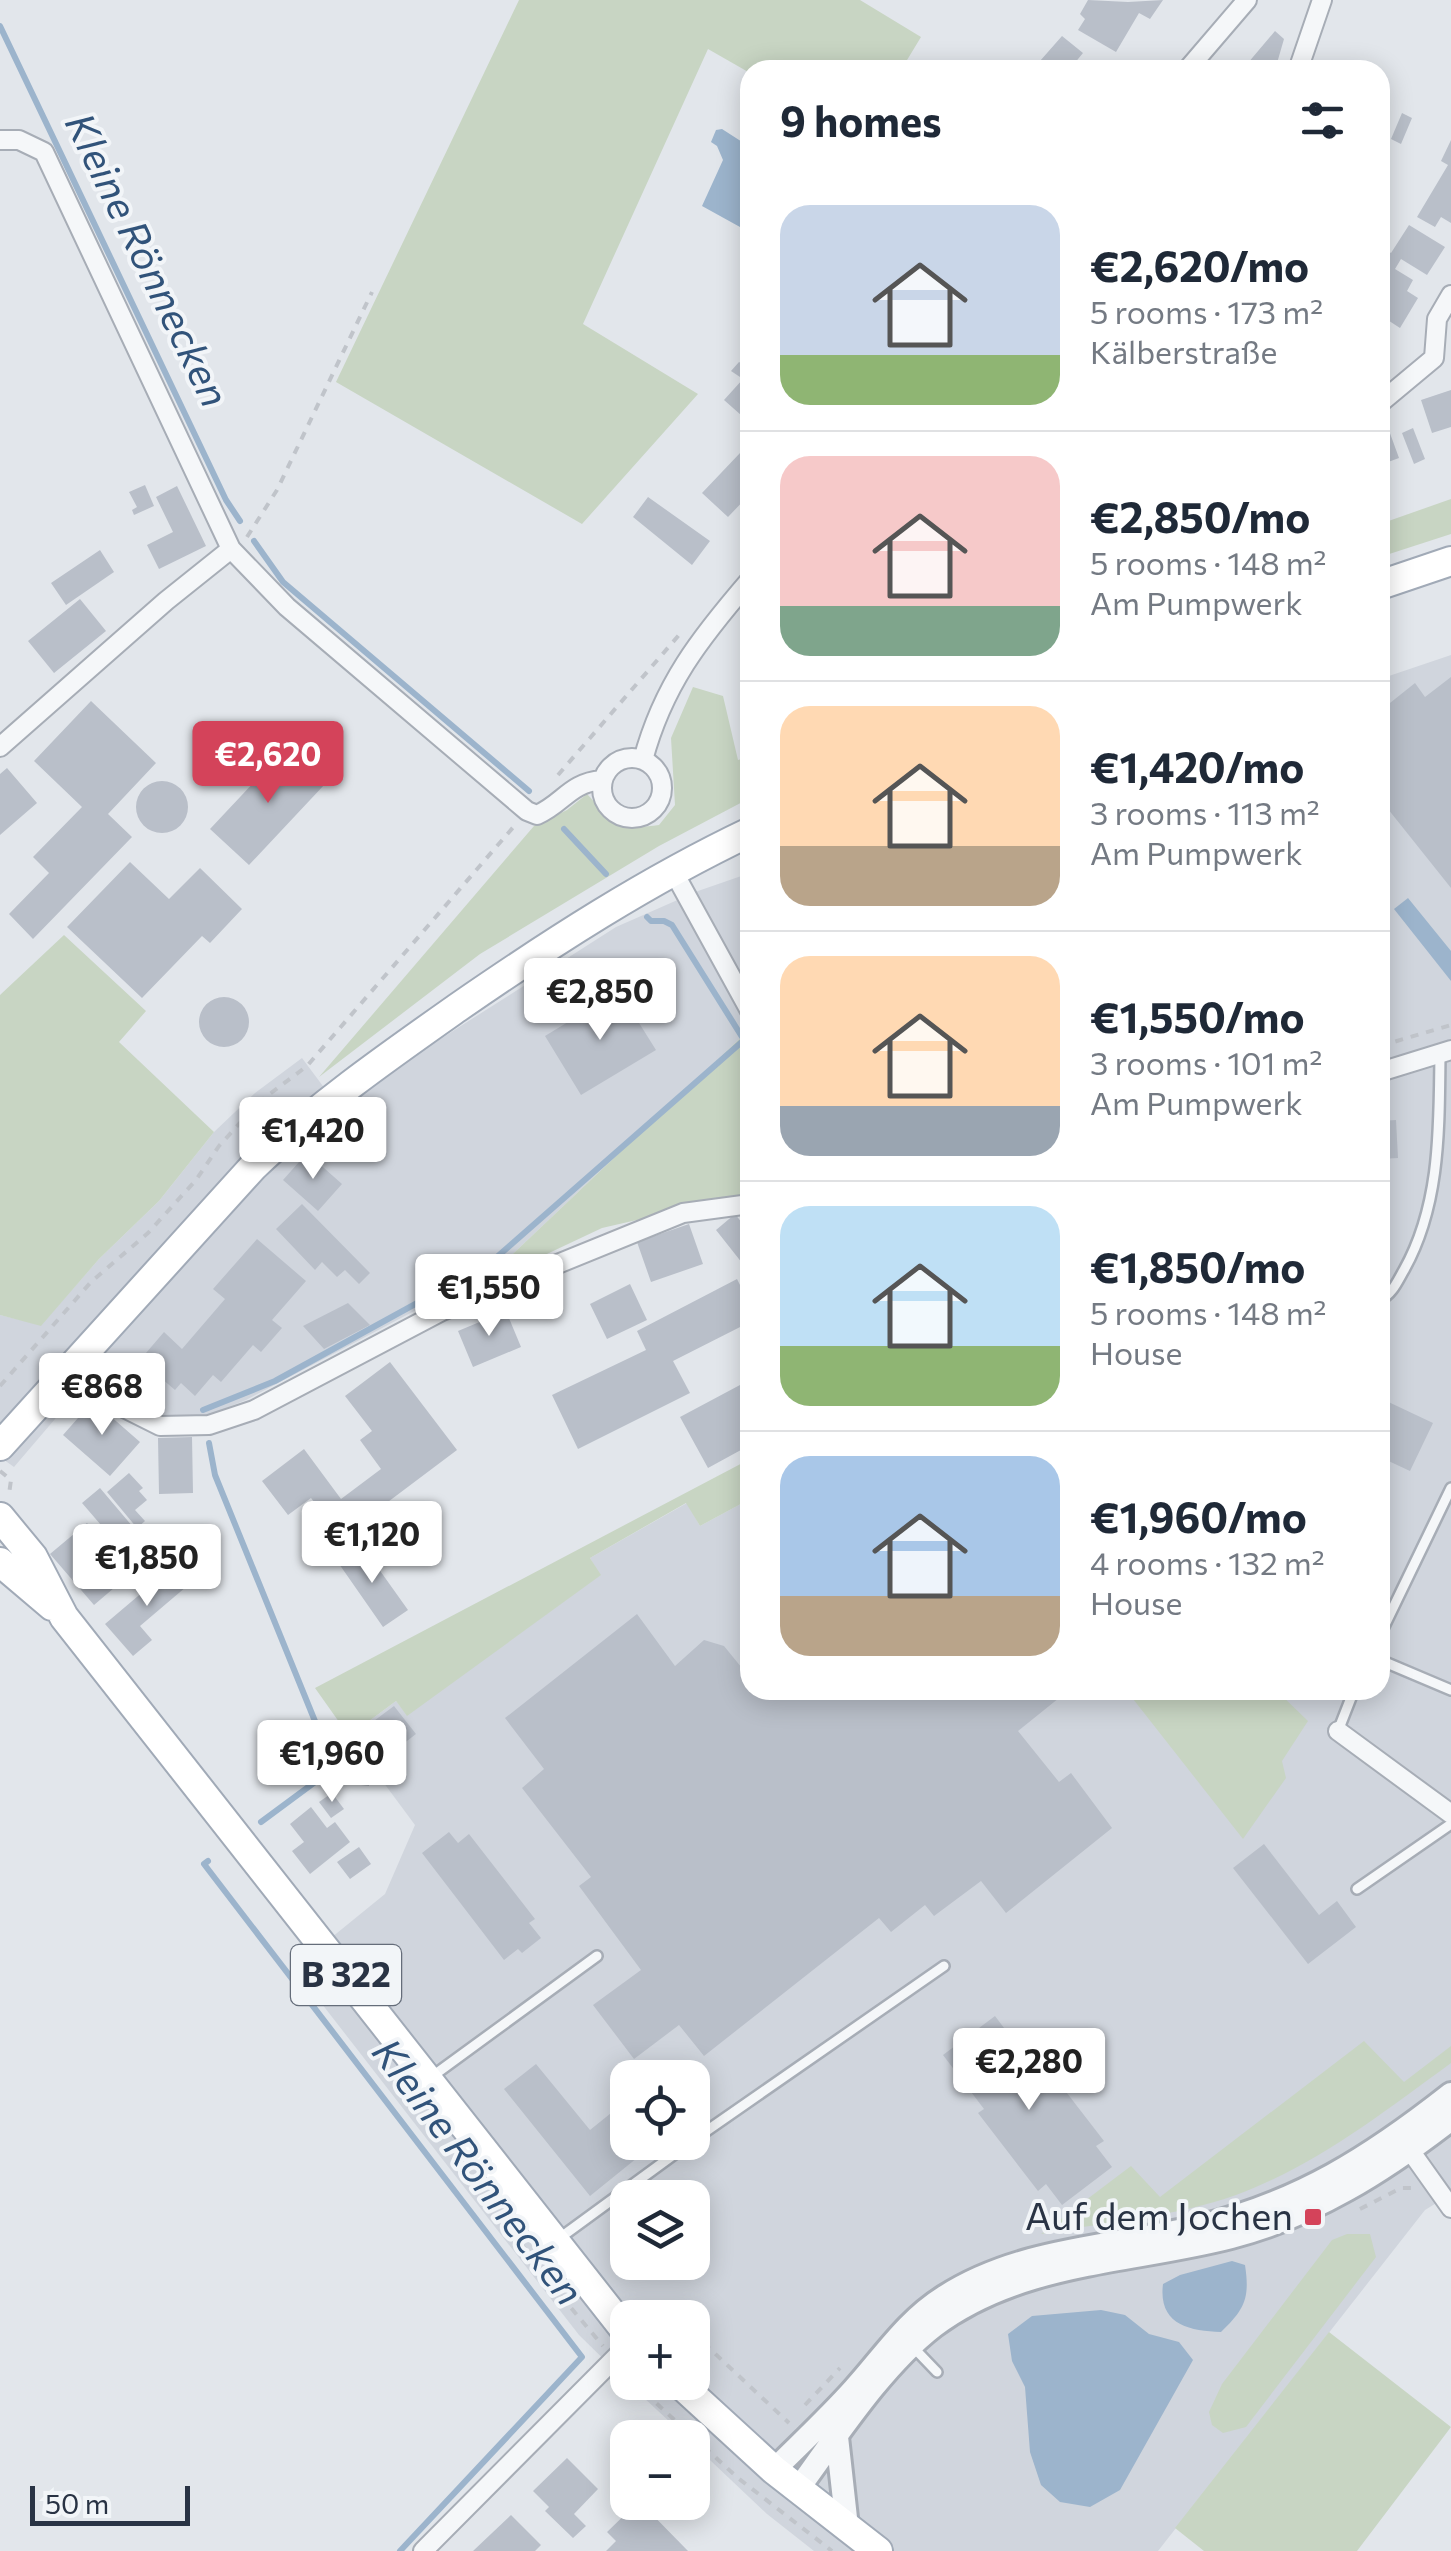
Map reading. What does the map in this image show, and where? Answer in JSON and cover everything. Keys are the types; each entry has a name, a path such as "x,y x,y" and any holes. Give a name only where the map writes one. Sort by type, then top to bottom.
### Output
{"main road":[{"path":"1390,582 1451,561"},
{"path":"0,1446 11,1422 68,1368 252,1167 291,1130 367,1070 520,965 672,869 740,837"},
{"name":"B 322","path":"0,1517 33,1557 64,1616 610,2311"},
{"name":"B 322","path":"0,1562 64,1616"},
{"path":"698,2400 798,2490 839,2539 878,2551"}],"street":[{"path":"1196,60 1247,0"},
{"path":"1301,60 1322,0"},
{"path":"0,140 18,140 44,152 231,549 287,608 527,811 537,815 574,786 602,780"},
{"path":"1390,396 1442,355 1437,319 1451,295"},
{"path":"0,747 166,600 231,549"},
{"path":"644,760 654,720 678,671 740,592"},
{"path":"621,759 644,760 657,770 663,792 654,810 646,816 625,818 613,812 604,799 602,780 621,759"},
{"path":"672,869 740,992"},
{"path":"1390,1069 1445,1052"},
{"path":"68,1368 120,1406 160,1426 209,1425 254,1410 459,1304 683,1212 740,1205"},
{"path":"1338,1731 1451,1814"},
{"path":"1404,2143 1451,2094"},
{"path":"798,2490 906,2340 944,2296 992,2272 1032,2258 1198,2227 1257,2211 1451,2120"},
{"path":"1404,2143 1450,2207"},
{"path":"774,2470 906,2340"},
{"path":"423,2551 610,2363"},
{"path":"837,2437 839,2539"}],"lane":[{"path":"1390,1294 1414,1252 1433,1192 1445,1052"},
{"path":"1390,1615 1451,1488"},
{"path":"1390,1664 1451,1690"},
{"path":"1338,1731 1350,1700"},
{"path":"1357,1888 1451,1824"},
{"path":"428,2079 597,1956"},
{"path":"710,2129 944,1966"},
{"path":"555,2242 667,2160"},
{"path":"906,2340 938,2372"}],"path":[{"path":"231,549 250,536 278,490 372,292"},
{"path":"555,778 689,623"},
{"path":"0,1386 91,1282 148,1233 259,1102 307,1066 527,811"},
{"path":"1390,1043 1451,1024"},
{"path":"710,2349 789,2423"},
{"path":"654,2400 738,2478 839,2539"}],"shaded area":[{"path":"1451,655 1451,2194 1425,2210 1158,2551 814,2551 767,2514 710,2460 710,2420 668,2420 646,2400 710,2400 710,2300 610,2300 610,2365 579,2335 294,1968 385,1894 415,1825 349,1736 396,1701 407,1715 600,1575 590,1558 687,1503 700,1526 740,1504 740,1700 1390,1700 1390,676"},
{"path":"740,876 740,1038 479,1286 435,1300 246,1400 206,1416 162,1419 96,1371 14,1467 0,1457 0,1315 41,1325 99,1259 159,1201 214,1132 255,1093 302,1058 337,1105 616,927"}],"green space":[{"path":"519,0 860,0 921,37 907,60 740,60 740,67 708,49 583,324 698,394 582,524 336,382"},
{"path":"1451,499 1451,534 1390,554 1390,520"},
{"path":"693,687 723,696 740,759 740,803 659,846 480,954 319,1077 534,826 567,810 587,794 618,822 635,827 659,825 675,805 671,738"},
{"path":"64,935 146,1011 119,1042 214,1132 159,1201 99,1259 41,1326 0,1315 0,995"},
{"path":"740,1038 740,1196 602,1228 479,1286"},
{"path":"740,1464 740,1504 700,1526 686,1503 590,1558 601,1575 407,1716 396,1701 349,1736 315,1688"},
{"path":"1134,1700 1286,1700 1308,1721 1282,1761 1286,1778 1243,1839"},
{"path":"1364,2041 1404,2082 1451,2046 1451,2063 1348,2136 1265,2183 1188,2209 1041,2234 1131,2166 1160,2197"},
{"path":"1347,2234 1370,2234 1376,2257 1246,2427 1223,2433 1212,2425 1209,2412 1222,2384 1332,2240"},
{"path":"1329,2332 1451,2427 1357,2551 1204,2551 1175,2528"}],"water":[{"path":"722,129 740,141 740,227 702,206 723,160 711,142 716,130"},
{"path":"1408,898 1451,951 1451,981 1394,909"},
{"path":"1232,2261 1245,2265 1246,2295 1236,2316 1221,2332 1197,2330 1170,2317 1165,2308 1163,2284 1180,2275"},
{"path":"1101,2310 1125,2315 1149,2334 1179,2342 1193,2360 1120,2490 1090,2507 1060,2502 1041,2485 1030,2452 1025,2387 1012,2361 1008,2334 1032,2316"}],"building":[{"path":"1088,0 1163,0 1150,19 1139,13 1116,52 1078,30 1085,19 1080,14"},
{"path":"1275,31 1284,39 1278,60 1250,60"},
{"path":"1062,36 1083,53 1077,60 1041,60"},
{"path":"1402,113 1412,118 1401,144 1391,139"},
{"path":"1451,140 1451,223 1441,217 1435,227 1417,217 1448,165 1441,161"},
{"path":"1409,225 1445,247 1427,275 1401,259 1395,269 1413,280 1407,291 1418,298 1400,328 1390,322 1391,253"},
{"path":"739,362 740,363 740,377 731,371"},
{"path":"740,382 740,414 724,400"},
{"path":"1451,390 1451,427 1432,433 1421,400"},
{"path":"1413,428 1425,459 1414,464 1402,433"},
{"path":"1390,433 1399,458 1390,461"},
{"path":"740,453 740,504 728,517 702,493"},
{"path":"145,485 154,506 134,515 132,510 137,507 129,492"},
{"path":"177,486 206,546 159,569 147,545 173,532 156,497"},
{"path":"648,497 710,541 692,565 633,517"},
{"path":"100,550 114,572 66,605 51,583"},
{"path":"80,599 106,631 54,673 28,641"},
{"path":"1451,677 1451,888 1390,812 1390,703 1415,683 1425,697"},
{"path":"91,701 156,763 108,814 132,837 33,939 9,914 49,873 33,857 82,807 34,761"},
{"path":"286,748 325,784 249,865 210,829"},
{"path":"7,768 37,803 0,835 0,774"},
{"path":"162,781 180,789 188,807 180,825 162,833 144,825 136,807 144,789"},
{"path":"130,862 169,899 200,868 242,909 210,943 202,936 142,998 67,927"},
{"path":"619,991 656,1050 581,1095 545,1036"},
{"path":"224,997 241,1005 249,1022 241,1039 224,1047 207,1039 199,1022 207,1005"},
{"path":"1390,1120 1396,1120 1398,1158 1390,1158"},
{"path":"307,1153 342,1184 318,1211 283,1180"},
{"path":"302,1204 370,1273 359,1284 345,1270 337,1277 322,1262 315,1270 276,1229"},
{"path":"735,1214 740,1220 740,1260 716,1230"},
{"path":"689,1224 703,1264 651,1282 637,1242"},
{"path":"257,1239 306,1281 272,1320 282,1328 261,1352 253,1345 221,1382 213,1375 195,1396 181,1383 175,1390 140,1360 164,1332 182,1349 225,1299 213,1289"},
{"path":"737,1279 740,1285 740,1327 673,1361 690,1393 578,1449 552,1395 646,1350 637,1331"},
{"path":"630,1284 647,1320 607,1339 590,1304"},
{"path":"348,1303 370,1325 324,1349 303,1326"},
{"path":"506,1311 521,1347 473,1367 458,1331"},
{"path":"390,1362 457,1450 320,1553 308,1538 329,1522 311,1498 288,1515 262,1481 304,1449 341,1499 381,1469 360,1440 372,1431 345,1396"},
{"path":"740,1385 740,1450 708,1468 680,1417"},
{"path":"93,1401 140,1442 110,1476 63,1435"},
{"path":"1390,1403 1433,1423 1410,1471 1390,1462"},
{"path":"192,1437 193,1493 159,1494 158,1438"},
{"path":"129,1473 143,1488 139,1491 147,1500 135,1510 145,1521 137,1528 107,1492"},
{"path":"100,1488 155,1553 94,1605 50,1554 87,1523 119,1560 126,1554 82,1503"},
{"path":"361,1544 408,1610 383,1627 337,1561"},
{"path":"177,1563 193,1581 140,1626 152,1640 133,1656 105,1624"},
{"path":"637,1614 675,1666 704,1640 724,1646 740,1666 740,1700 1057,1700 1018,1731 1059,1782 1071,1773 1112,1828 1006,1913 981,1881 934,1916 925,1905 891,1932 879,1918 704,2056 679,2025 634,2059 593,2005 641,1970 579,1886 591,1877 522,1788 544,1769 505,1718"},
{"path":"394,1706 416,1734 381,1761 359,1732"},
{"path":"355,1766 370,1768 369,1786 353,1784"},
{"path":"332,1793 344,1809 331,1818 319,1802"},
{"path":"311,1807 327,1828 335,1822 350,1842 310,1874 292,1851 304,1842 290,1824"},
{"path":"449,1832 458,1843 469,1834 535,1919 529,1923 541,1938 522,1953 518,1949 504,1960 422,1853"},
{"path":"1264,1844 1319,1915 1337,1901 1356,1927 1308,1964 1233,1868"},
{"path":"359,1847 371,1864 350,1879 337,1862"},
{"path":"995,2016 1035,2069 1043,2062 1104,2141 1096,2146 1112,2167 1062,2205 1046,2184 1038,2191 978,2113 984,2109 943,2055"},
{"path":"536,2064 590,2130 610,2114 610,2160 634,2160 590,2196 504,2089"},
{"path":"567,2458 598,2489 574,2514 586,2526 573,2538 545,2511 549,2507 533,2491"},
{"path":"511,2515 541,2545 535,2551 473,2551"},
{"path":"619,2520 658,2520 688,2551 606,2551 616,2541 607,2532"}],"waterway":[{"name":"Kleine Rönnecken","path":"0,26 226,500 240,521"},
{"name":"Kleine Rönnecken","path":"254,541 283,582 529,791"},
{"name":"Kleine Rönnecken","path":"564,829 606,874"},
{"name":"Kleine Rönnecken","path":"647,917 672,925 740,1034"},
{"name":"Kleine Rönnecken","path":"203,1410 275,1381 490,1263 740,1044"},
{"name":"Kleine Rönnecken","path":"209,1443 215,1475 334,1768 261,1822"},
{"name":"Kleine Rönnecken","path":"208,1861 204,1864 582,2357 400,2551"}],"place":[{"name":"Auf dem Jochen","path":"1313,2217"}]}
